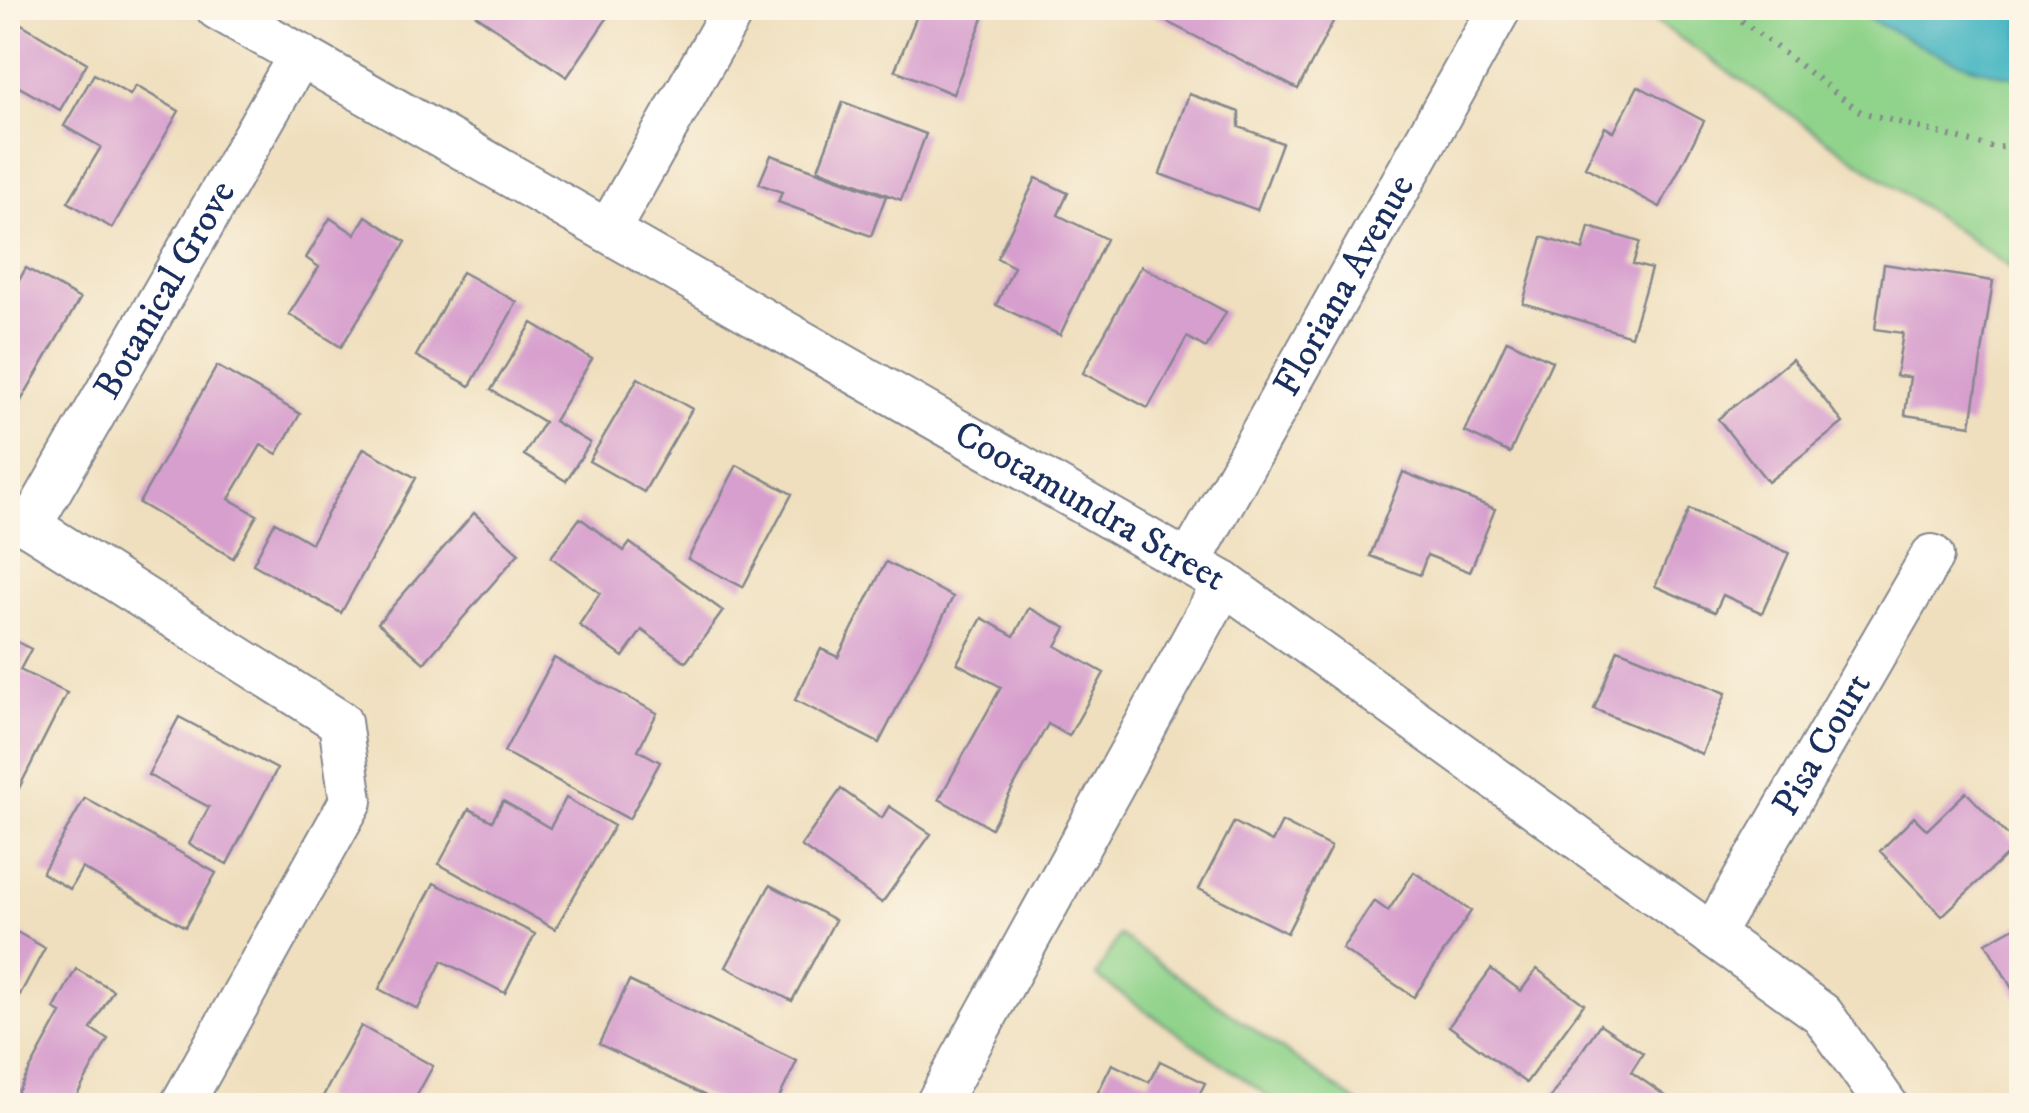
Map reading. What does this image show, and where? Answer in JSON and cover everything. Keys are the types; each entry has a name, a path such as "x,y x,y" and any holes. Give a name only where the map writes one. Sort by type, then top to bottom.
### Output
{"street":[{"name":"Cootamundra Street","path":"217,8 1206,573 1822,1014 1887,1106"},
{"path":"608,232 734,8"},
{"name":"Floriana Avenue","path":"936,1106 1206,573 1500,8"},
{"name":"Botanical Grove","path":"18,521 300,55"},
{"path":"18,521 340,722 351,801 180,1106"},
{"name":"Pisa Court","path":"1712,935 1932,556"}],"path":[{"path":"1725,8 1861,112 1994,148 2022,145"}],"green space":[{"path":"1637,8 2021,8 2021,275"},
{"path":"1119,935 1361,1105 1281,1105 1096,976"}],"water":[{"path":"1849,8 2021,8 2021,77 1954,60"}],"building":[{"path":"480,8 614,8 567,77 476,15"},
{"path":"920,8 987,8 953,94 895,70"},
{"path":"1140,8 1340,8 1298,89"},
{"path":"8,16 87,63 60,110 19,87 8,107"},
{"path":"94,74 130,95 136,86 179,111 112,228 68,202 101,147 64,126"},
{"path":"1638,86 1704,121 1660,207 1585,167 1605,127 1614,132"},
{"path":"1189,94 1239,112 1239,127 1282,143 1257,210 1160,174"},
{"path":"843,102 926,134 901,200 818,169"},
{"path":"771,155 886,196 871,236 778,202 782,192 759,184"},
{"path":"1036,178 1068,193 1058,215 1106,239 1060,335 996,305 1014,267 997,258"},
{"path":"366,216 406,242 341,347 289,314 319,267 306,258 330,218 355,234"},
{"path":"1589,227 1640,242 1633,264 1651,269 1631,336 1523,303 1542,237 1583,250"},
{"path":"1884,264 1993,281 1971,425 1905,415 1910,377 1896,376 1903,333 1875,329"},
{"path":"1141,266 1226,312 1206,348 1187,337 1148,408 1083,373"},
{"path":"26,268 80,299 8,423 8,300"},
{"path":"462,272 517,302 470,386 416,356"},
{"path":"532,323 592,359 554,421 590,443 566,481 524,455 544,422 491,390"},
{"path":"1507,340 1552,361 1510,453 1465,432"},
{"path":"1792,359 1843,423 1768,482 1718,419"},
{"path":"217,366 300,414 277,454 261,445 229,499 257,515 233,558 139,503"},
{"path":"638,378 692,409 644,492 589,461"},
{"path":"364,448 416,478 341,613 253,564 275,522 311,543"},
{"path":"737,465 792,494 743,587 688,559"},
{"path":"1403,472 1495,509 1470,572 1427,555 1420,575 1370,556"},
{"path":"1689,509 1789,553 1762,613 1723,595 1715,612 1655,586"},
{"path":"474,513 519,553 424,663 378,623"},
{"path":"580,518 624,551 630,543 723,611 686,662 642,630 623,657 579,625 600,593 551,557"},
{"path":"886,562 953,597 879,743 795,700 821,649 838,657"},
{"path":"1029,608 1066,628 1056,646 1104,673 1069,736 1048,724 991,828 939,799 1001,687 957,663 982,618 1014,636"},
{"path":"8,637 31,649 20,670 67,693 16,794 8,790"},
{"path":"1618,649 1726,693 1702,754 1594,709"},
{"path":"554,658 657,713 638,750 660,762 629,819 504,752"},
{"path":"179,717 277,769 227,864 189,844 209,807 148,775"},
{"path":"841,789 882,818 889,806 931,834 882,903 801,846"},
{"path":"1966,792 2017,845 1942,916 1880,851 1914,817 1927,830"},
{"path":"85,798 216,873 185,927 82,868 70,889 42,873"},
{"path":"566,798 614,826 555,929 439,864 469,809 492,821 503,801 550,828"},
{"path":"1234,822 1272,842 1282,822 1331,847 1287,933 1199,889"},
{"path":"1414,872 1471,911 1414,997 1342,949 1374,901 1388,911"},
{"path":"434,883 535,934 505,993 442,961 418,1009 379,989"},
{"path":"770,885 835,920 792,1001 726,967"},
{"path":"2022,923 2022,1006 1986,943"},
{"path":"8,927 45,948 8,1017"},
{"path":"76,969 113,990 91,1029 108,1039 71,1106 10,1106 61,1013 54,1009"},
{"path":"1491,969 1521,991 1537,969 1584,1004 1526,1083 1449,1026"},
{"path":"629,981 797,1061 775,1106 727,1106 599,1044"},
{"path":"1600,1024 1643,1053 1631,1072 1667,1097 1662,1106 1560,1106 1550,1098"},
{"path":"361,1026 433,1066 411,1106 336,1106 322,1098"},
{"path":"1160,1061 1205,1083 1196,1101 1205,1106 1091,1106 1112,1064 1149,1082"}]}
